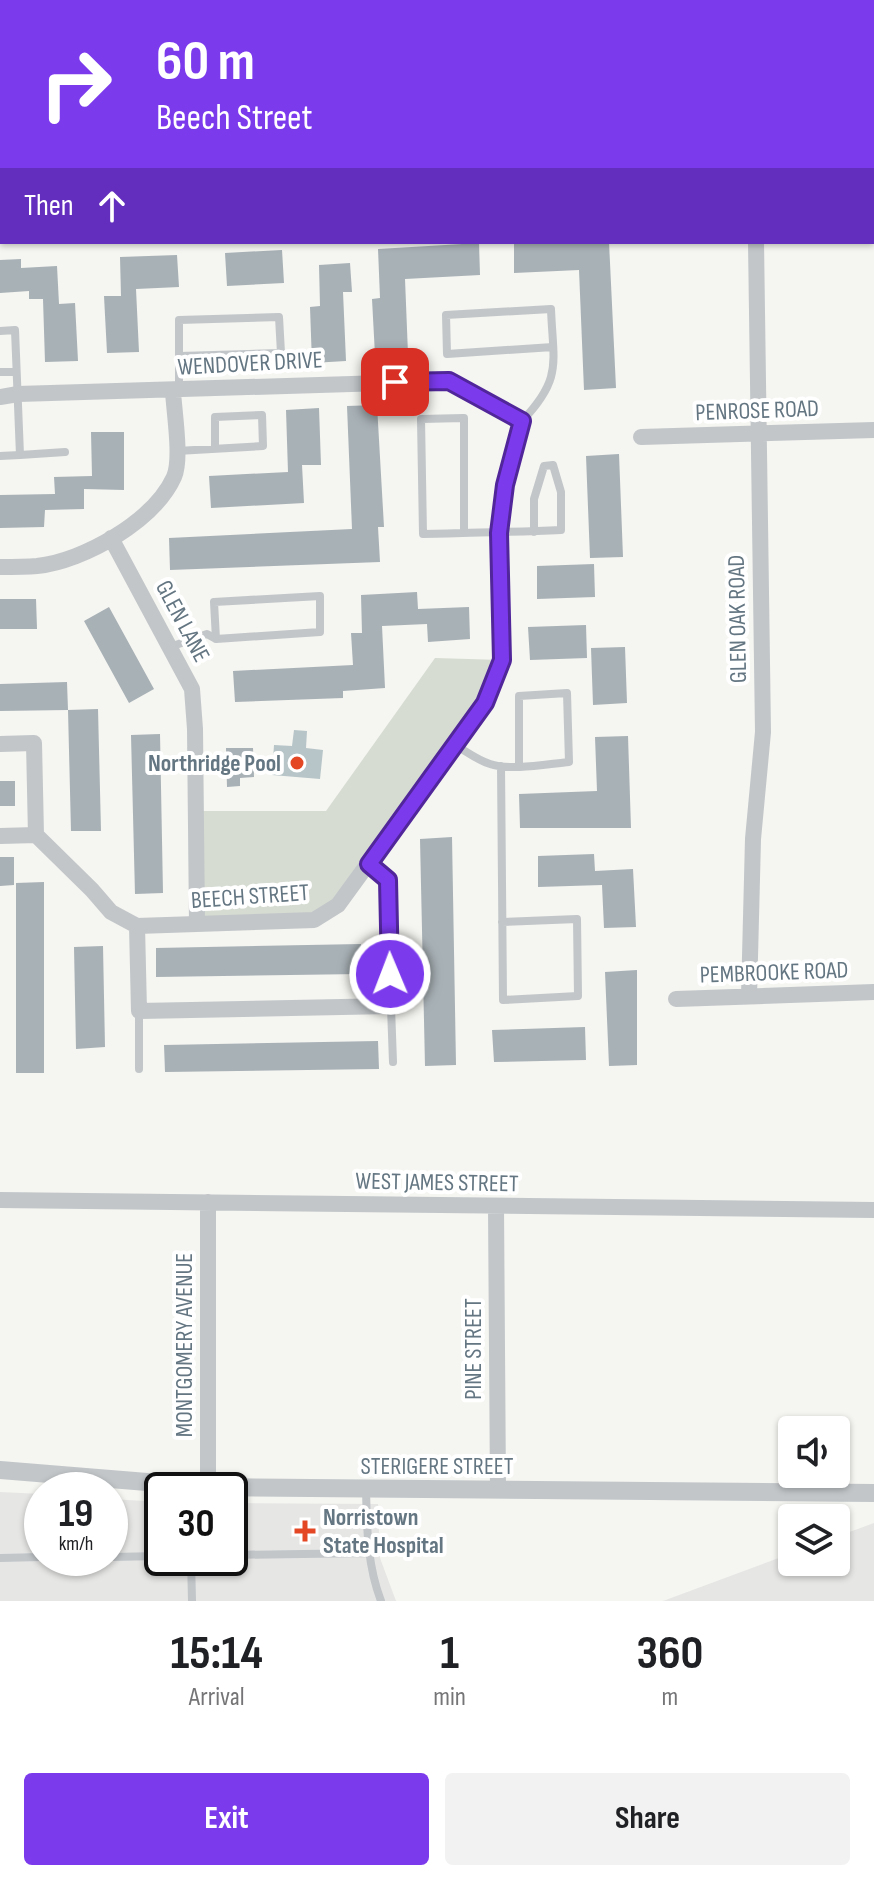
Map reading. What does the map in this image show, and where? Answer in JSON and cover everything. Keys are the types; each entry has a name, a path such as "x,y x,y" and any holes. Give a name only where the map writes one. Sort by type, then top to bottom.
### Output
{"street":[{"name":"GLEN OAK ROAD","path":"749,996 753,839 763,732 756,244"},
{"name":"WENDOVER DRIVE","path":"0,397 287,384 449,381 522,421"},
{"path":"0,567 40,566 77,554 138,522 175,475 176,391"},
{"path":"499,533 505,485 522,421"},
{"name":"PENROSE ROAD","path":"641,437 874,430"},
{"name":"BEECH STREET","path":"137,926 314,920 338,905 485,703 502,660 499,533"},
{"name":"GLEN LANE","path":"111,538 192,689 197,923"},
{"path":"0,744 34,743 36,835 111,912 137,926 139,1011 391,1006 388,880 369,864"},
{"path":"0,836 36,835"},
{"name":"PEMBROOKE ROAD","path":"676,999 874,992"},
{"name":"WEST JAMES STREET","path":"0,1200 874,1210"},
{"name":"MONTGOMERY AVENUE","path":"208,1202 208,1472"},
{"name":"PINE STREET","path":"496,1207 498,1490"},
{"name":"STERIGERE STREET","path":"0,1470 144,1482"},
{"name":"STERIGERE STREET","path":"248,1488 874,1493"}],"lane":[{"path":"522,421 539,403 551,382 553,347 551,309 446,315 447,354 553,347"},
{"path":"176,391 180,356 179,320 279,317 281,353 180,356"},
{"path":"0,331 15,330 20,455"},
{"path":"0,372 16,372"},
{"path":"176,451 263,446 262,415 215,417 215,448"},
{"path":"464,533 464,418 421,419 423,534 534,532 561,530 561,492 553,465 544,466 534,499 534,532"},
{"path":"0,456 65,452"},
{"path":"170,647 207,634 216,639 320,632 320,596 214,602 216,639"},
{"path":"455,745 472,756 501,766 519,765 569,762 567,693 519,696 519,765"},
{"path":"501,766 502,922 503,1000 578,996 577,919 502,922"},
{"path":"391,1006 393,1062"},
{"path":"139,1011 139,1069"},
{"path":"366,1489 368,1553 381,1601"},
{"path":"248,1555 368,1553"},
{"path":"0,1558 24,1557"},
{"path":"191,1576 192,1601"}],"shaded area":[{"path":"435,658 502,660 485,703 369,864 314,920 197,923 197,811 326,811"},
{"name":"Northridge Pool","path":"294,730 307,731 306,748 323,750 320,779 272,775 274,745 292,746"},
{"name":"Norristown State Hospital","path":"0,1492 24,1493 24,1576 128,1576 128,1500 144,1501 144,1576 248,1576 248,1503 378,1504 380,1558 396,1601 0,1601"},
{"path":"874,1523 874,1601 663,1601 778,1558 778,1576 850,1576 850,1532"}],"building":[{"path":"479,244 480,275 405,279 408,354 375,355 372,299 380,298 378,249"},
{"path":"514,244 609,244 616,388 584,390 579,270 514,273"},
{"path":"282,250 284,283 227,286 225,253"},
{"path":"177,255 179,287 136,289 139,352 107,353 104,296 121,296 120,257"},
{"path":"21,259 21,268 57,266 59,304 75,303 78,361 45,362 43,299 29,299 29,291 0,293 0,260"},
{"path":"350,263 352,292 343,292 346,361 312,363 310,307 320,306 319,265"},
{"path":"377,405 384,527 378,527 380,562 170,570 169,538 352,529 347,406"},
{"path":"319,408 321,465 302,465 304,503 211,508 209,476 288,472 286,410"},
{"path":"91,432 124,432 124,490 84,489 84,509 45,510 44,527 0,528 0,495 55,494 54,477 92,476"},
{"path":"619,454 623,557 590,558 586,456"},
{"path":"594,564 595,597 537,599 537,566"},
{"path":"417,592 418,609 469,607 470,639 428,642 427,624 382,626 385,688 343,691 343,698 235,702 233,671 353,665 351,633 362,633 361,595"},
{"path":"0,599 36,599 37,629 0,629"},
{"path":"109,607 154,689 129,703 84,621"},
{"path":"586,625 587,658 530,660 528,627"},
{"path":"625,647 627,703 593,705 591,648"},
{"path":"67,682 68,710 0,711 0,684"},
{"path":"98,709 101,831 71,831 68,710"},
{"path":"160,734 163,893 135,894 131,735"},
{"path":"628,736 631,828 520,828 519,794 597,791 595,737"},
{"path":"226,748 253,748 254,777 240,778 240,786 227,787"},
{"path":"0,781 15,781 15,806 0,806"},
{"path":"452,837 456,1065 425,1066 420,839"},
{"path":"594,854 595,871 633,869 636,927 604,928 602,885 538,887 538,856"},
{"path":"0,857 14,857 14,885 0,886"},
{"path":"44,882 44,1073 16,1073 16,883"},
{"path":"361,944 361,974 156,977 156,948"},
{"path":"103,946 105,1047 76,1049 74,947"},
{"path":"637,970 637,1065 609,1066 605,972"},
{"path":"585,1027 586,1060 494,1062 492,1030"},
{"path":"378,1041 379,1069 165,1072 164,1045"}],"place":[{"name":"Northridge Pool","path":"297,763"},
{"name":"Norristown State Hospital","path":"305,1531"}],"route":[{"path":"390,974 388,880 369,864 485,703 502,660 499,533 505,485 522,421 449,381 395,382"}]}
